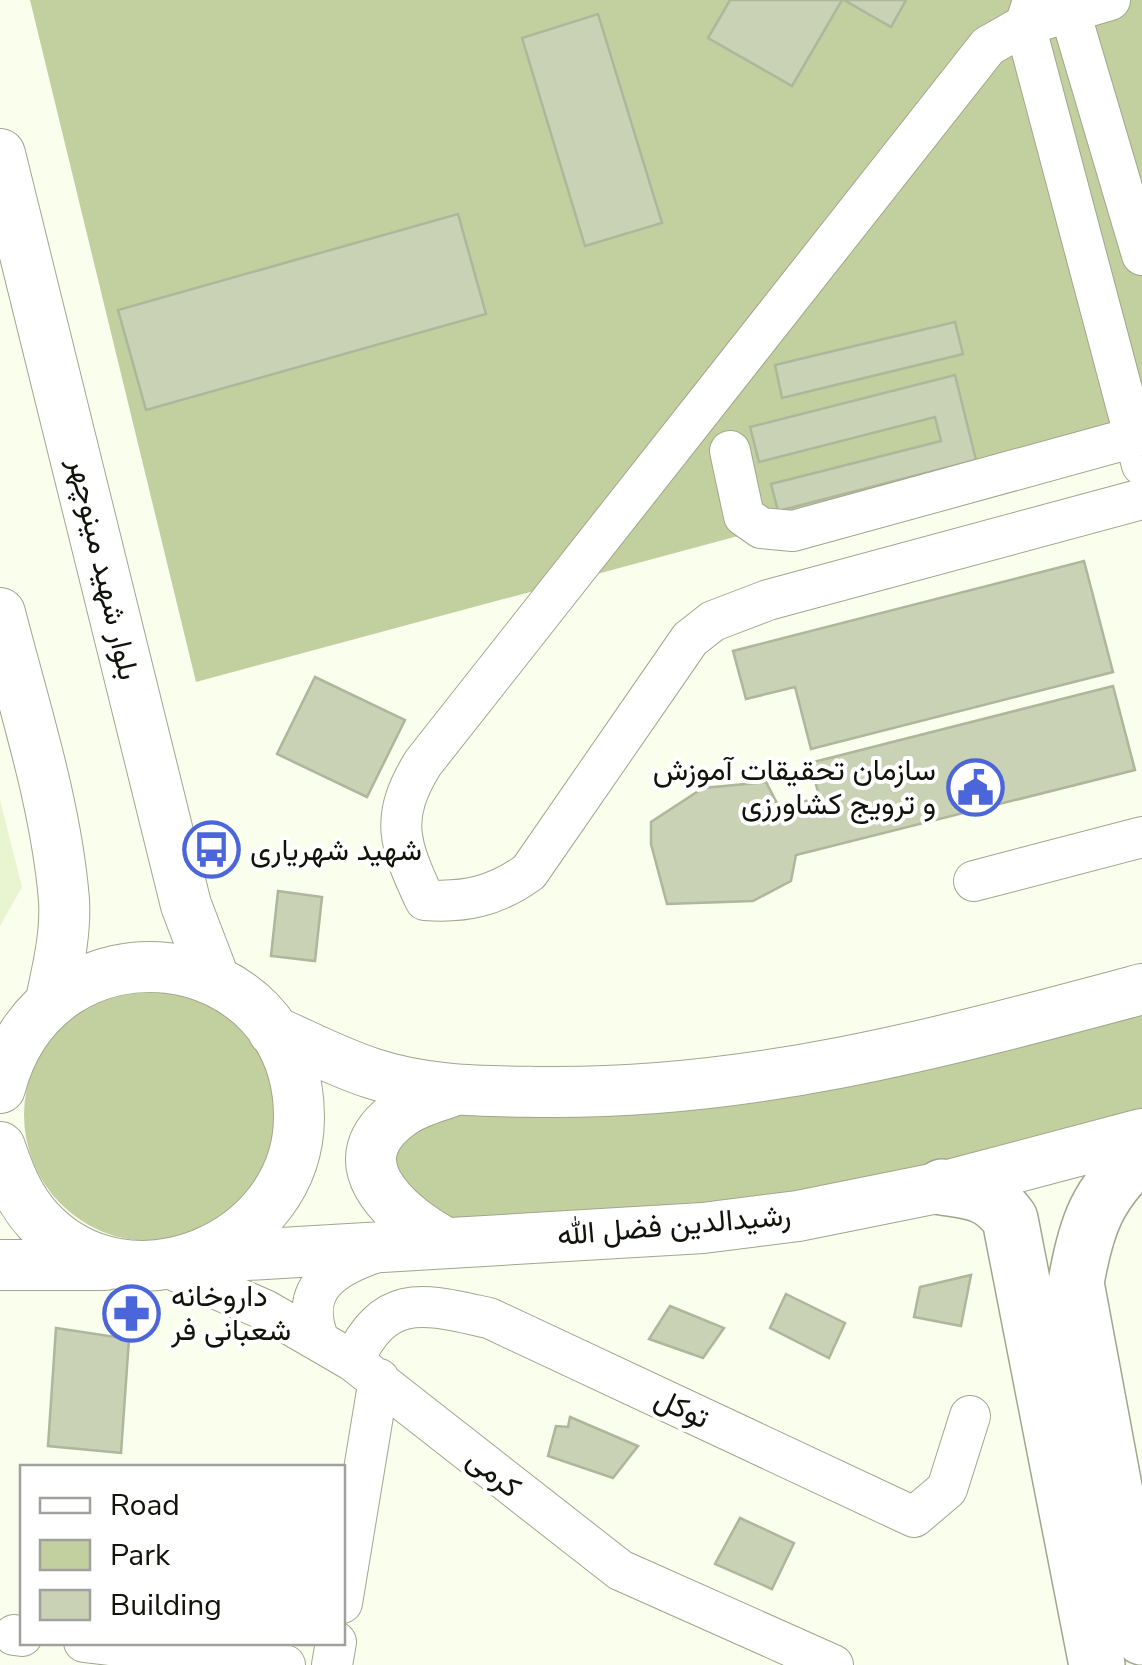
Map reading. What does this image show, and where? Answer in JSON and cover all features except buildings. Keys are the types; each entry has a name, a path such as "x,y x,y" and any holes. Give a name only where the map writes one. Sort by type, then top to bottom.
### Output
{"highway":[{"path":"1142,1153 1114,1179 1086,1228 1076,1284 1142,1636"},
{"path":"942,1188 974,1191 995,1200 1010,1220 1097,1665"}],"main road":[{"name":"بلوار شهید مینوچهر","path":"0,154 186,905 215,981"},
{"path":"0,613 49,808 64,902 62,952 9,1055 0,1088"},
{"path":"0,1147 20,1210 81,1250 163,1263 238,1237 270,1204 291,1164 299,1118 293,1073 273,1031 247,1002 215,981 174,968 130,966 88,978 28,1014"},
{"path":"273,1031 372,1074 452,1091 624,1093 814,1071 935,1045 1142,990"},
{"path":"421,1242 379,1192 371,1164 378,1137 402,1112 452,1091"},
{"name":"رشیدالدین فضل الله","path":"0,1265 163,1263 421,1242 704,1228 798,1216 942,1188 1142,1134"}],"street":[{"path":"1110,0 1047,9 988,46 424,764 403,796 401,829 409,866 425,900 463,902 509,887 529,872 690,639 713,621 768,600 1142,499"},
{"path":"1047,9 1142,254"},
{"path":"730,450 744,516 761,528 792,531 1139,446 1047,9"},
{"path":"974,881 1142,837"},
{"path":"345,1523 351,1360 311,1320 314,1294 332,1273 421,1242"},
{"name":"کرمی","path":"163,1263 220,1288 351,1360 620,1570 832,1665"},
{"name":"توکل","path":"351,1360 368,1329 390,1312 432,1306 489,1318 914,1517 947,1489 970,1416"},
{"path":"110,1645 285,1665"}],"shaded area":[{"path":"0,800 22,887 0,926"}],"green space":[{"path":"30,0 1142,0 1142,427 196,682"},
{"path":"150,989 198,998 239,1026 267,1067 276,1115 267,1163 239,1204 198,1232 150,1241 102,1232 61,1204 33,1163 24,1115 33,1067 61,1026 102,998"},
{"path":"1142,1004 1142,1120 725,1210 452,1225 426,1211 389,1159 402,1128 455,1105"}],"place":[{"name":"سازمان تحقیقات آموزش و ترویج کشاورزی","path":"975,787"},
{"name":"شهید شهریاری","path":"211,850"},
{"name":"داروخانه شعبانی فر","path":"132,1313"}]}
